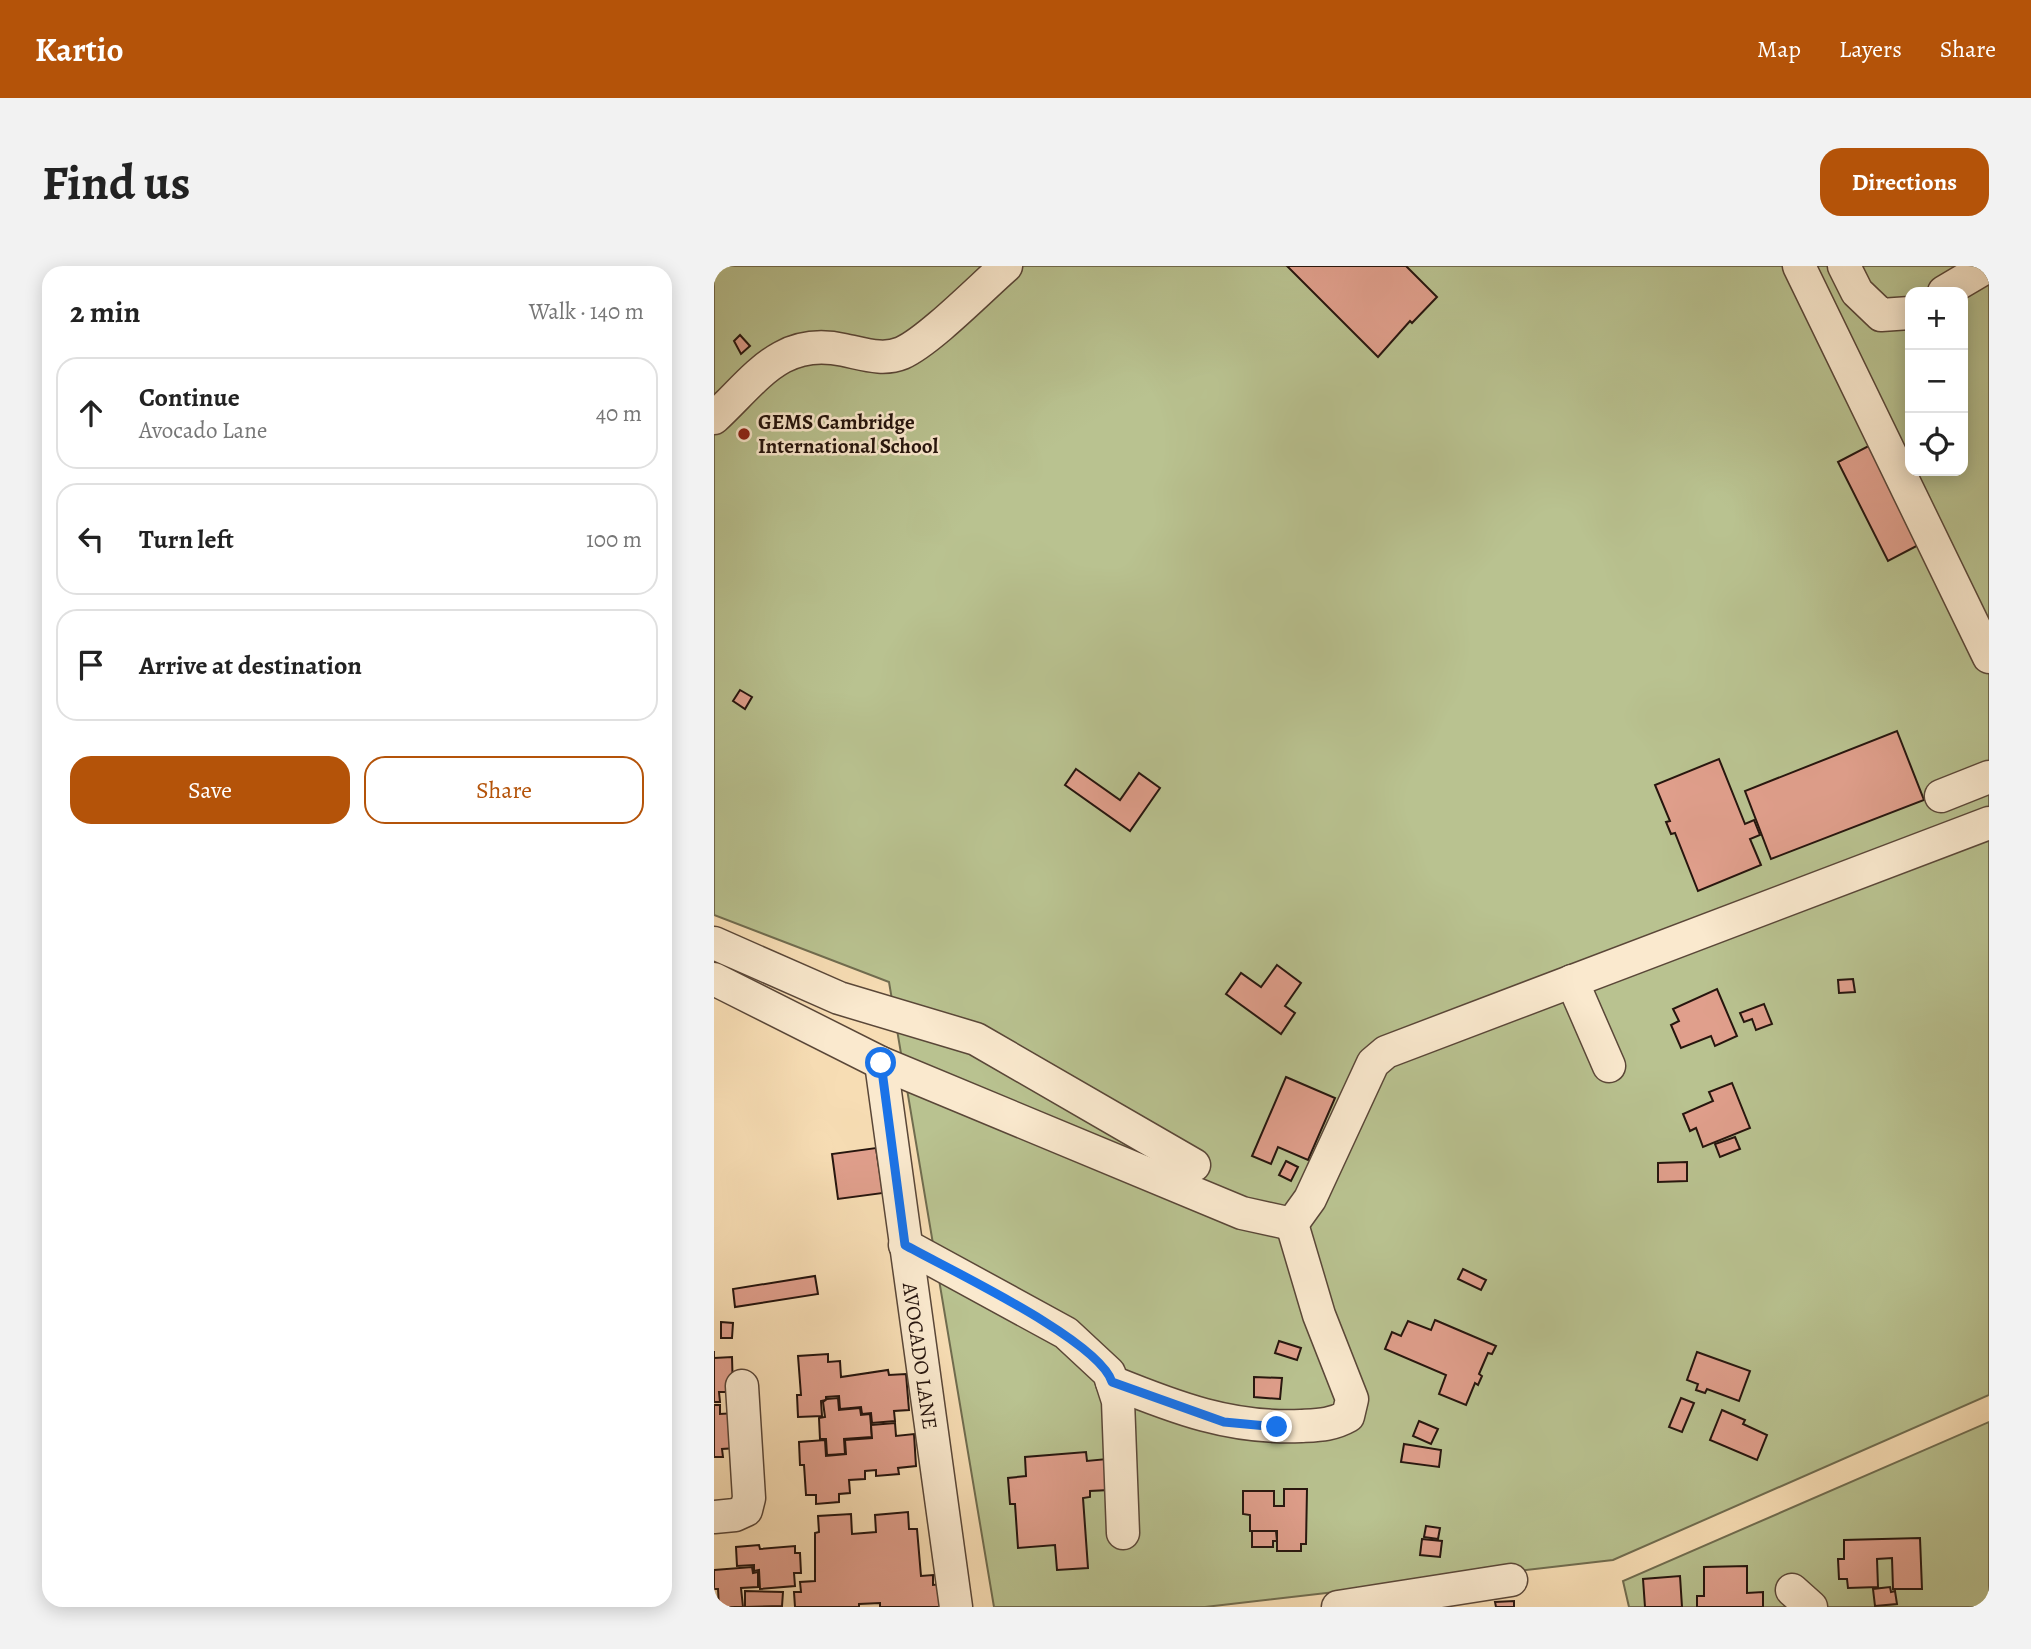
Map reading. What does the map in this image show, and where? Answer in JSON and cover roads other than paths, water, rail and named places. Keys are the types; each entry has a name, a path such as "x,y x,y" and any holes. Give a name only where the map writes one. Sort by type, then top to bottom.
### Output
{"street":[{"path":"714,418 772,364 786,353 802,347 828,346 879,357 902,353 1006,266"},
{"path":"1799,266 1989,657"},
{"path":"1844,266 1857,292 1881,315 1905,313"},
{"path":"1952,287 1988,266"},
{"path":"1941,796 1989,777"},
{"path":"1292,1224 1310,1199 1373,1063 1386,1052 1987,826"},
{"path":"714,943 839,998 976,1039 1194,1165"},
{"path":"714,979 881,1063 1241,1213 1292,1224"},
{"path":"1572,981 1609,1066"},
{"name":"AVOCADO LANE","path":"881,1063 956,1607"},
{"path":"1112,1382 1224,1422 1277,1427 1333,1425 1348,1416 1352,1399 1319,1315 1292,1224"},
{"path":"905,1245 1066,1333 1109,1373 1118,1401 1123,1533"},
{"path":"714,1517 735,1515 746,1510 749,1498 742,1386"},
{"path":"1338,1607 1511,1580"}],"place":[{"name":"GEMS Cambridge International School","path":"744,434"}]}
